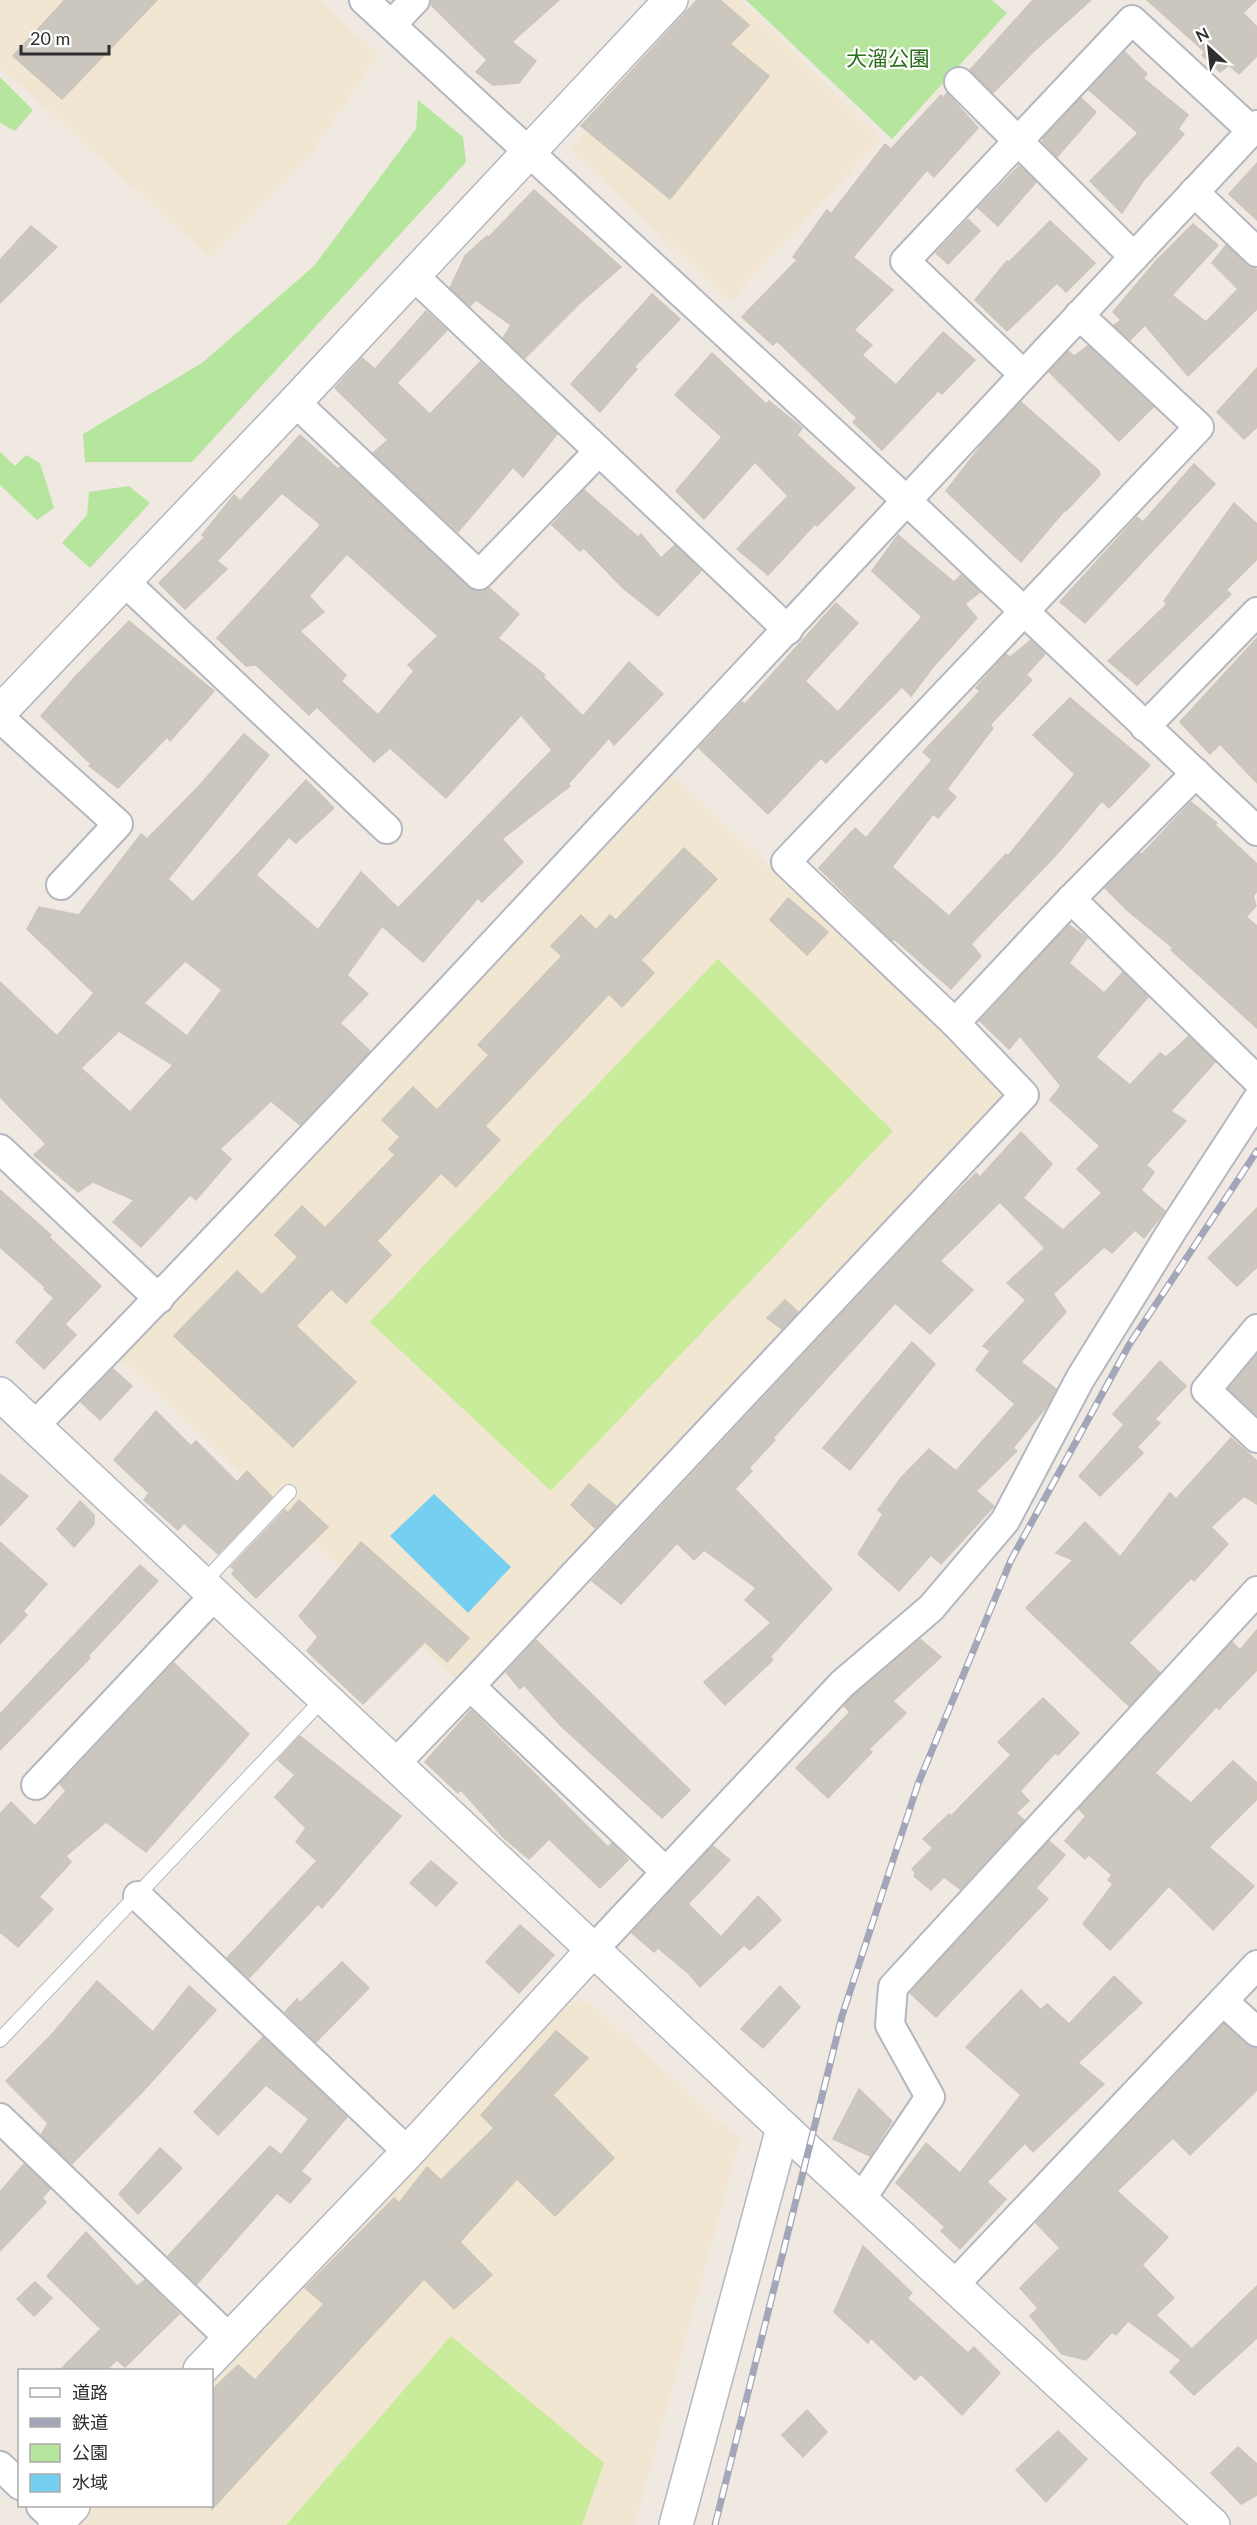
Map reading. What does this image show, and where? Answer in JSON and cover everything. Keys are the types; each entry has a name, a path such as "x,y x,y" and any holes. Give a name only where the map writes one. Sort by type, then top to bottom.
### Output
{"street":[{"path":"364,0 528,154 906,500 1257,831"},
{"path":"391,25 415,0"},
{"path":"0,712 296,402 671,0"},
{"path":"34,1426 159,1299 788,630 906,500 1134,257 1254,128 1132,20 905,261 1023,375"},
{"path":"959,82 1134,257"},
{"path":"1194,192 1257,252"},
{"path":"414,276 788,630"},
{"path":"395,1764 1024,1095 955,1023 786,862 1025,614 1199,427 1079,315"},
{"path":"296,402 479,575 599,451"},
{"path":"125,582 387,829"},
{"path":"1145,727 1257,612"},
{"path":"0,718 118,824 60,885"},
{"path":"955,1023 1071,899 1196,773"},
{"path":"1071,899 1257,1080"},
{"path":"201,2369 408,2152 664,1871 842,1684 931,1608 1005,1521 1080,1379 1173,1229 1257,1100"},
{"path":"0,1149 159,1299"},
{"path":"1257,1329 1206,1390 1257,1438"},
{"path":"0,1395 783,2128 1213,2525"},
{"path":"36,1785 208,1590"},
{"path":"861,2199 930,2097 890,2025 893,1986 1257,1591"},
{"path":"470,1686 664,1871"},
{"path":"138,1896 408,2152"},
{"path":"954,2285 1257,1965"},
{"path":"1223,2001 1257,2032"},
{"path":"0,2118 230,2339"},
{"path":"676,2525 783,2128"},
{"path":"0,2466 18,2483"}],"lane":[{"path":"208,1590 290,1492"},
{"path":"0,2040 323,1699"}],"shaded area":[{"path":"0,0 319,0 378,55 311,155 210,257 0,67"},
{"path":"709,0 741,0 881,139 730,301 570,149"},
{"path":"673,776 1011,1094 458,1681 121,1359"},
{"path":"561,2000 589,2002 740,2140 635,2525 76,2525 93,2507 213,2507 213,2377"}],"green space":[{"name":"大溜公園","path":"746,0 992,0 1007,13 892,139"},
{"path":"0,77 33,110 15,131 0,123"},
{"path":"418,100 463,137 466,162 192,462 85,462 83,434 202,363 314,266 416,129"},
{"path":"0,452 15,466 26,455 40,463 54,508 37,520 0,485"},
{"path":"129,486 150,503 90,568 62,543 87,515 89,492"},
{"path":"718,959 893,1131 551,1491 370,1322"},
{"path":"451,2336 604,2463 582,2525 286,2525"}],"water":[{"path":"434,1494 511,1567 468,1613 390,1536"}],"building":[{"path":"65,0 157,0 62,99 13,56"},
{"path":"431,0 559,0 512,42 536,61 519,83 493,85 476,72 487,60 431,5"},
{"path":"697,0 720,0 749,25 730,44 769,76 670,199 581,126"},
{"path":"1033,0 1091,0 1034,51 993,93 970,70"},
{"path":"1147,0 1256,0 1243,13 1257,27 1257,56 1239,74 1229,65 1220,72 1202,55 1205,52"},
{"path":"1125,52 1147,74 1143,78 1188,115 1178,129 1184,134 1143,181 1122,213 1090,181 1138,133 1089,90"},
{"path":"947,93 978,128 934,177 927,170 853,257 893,290 854,330 872,345 862,355 896,385 943,332 975,360 942,394 938,391 882,450 853,422 857,418 777,341 773,345 742,317 797,260 793,257 827,210 831,214 885,144 891,149 941,95 943,98"},
{"path":"1081,98 1096,112 1057,157 1043,142 1043,138"},
{"path":"1257,163 1257,220 1229,194"},
{"path":"1019,166 1036,182 998,226 978,208"},
{"path":"534,190 621,267 579,304 525,358 503,338 511,325 476,300 470,306 450,288 465,256 487,236 489,237"},
{"path":"968,219 980,231 948,264 936,253"},
{"path":"1050,221 1095,263 1066,292 1057,283 1007,331 975,300 1007,261 1009,262"},
{"path":"1193,224 1218,245 1172,295 1206,322 1238,289 1212,263 1226,245 1246,264 1257,270 1257,309 1188,376 1145,325 1130,340 1114,325 1121,320 1113,312 1156,261"},
{"path":"31,226 57,247 0,303 0,260"},
{"path":"652,294 680,319 634,367 637,369 600,412 571,384"},
{"path":"426,311 447,330 397,383 430,414 480,362 557,434 523,477 513,467 458,532 373,453 388,440 335,388 362,358 375,369"},
{"path":"1088,346 1153,407 1119,441 1049,372 1068,351 1074,356"},
{"path":"712,353 766,404 769,401 802,428 797,435 855,488 817,526 815,524 768,575 737,549 788,496 755,462 704,519 676,491 722,437 675,395"},
{"path":"1257,368 1257,427 1244,439 1217,412"},
{"path":"1021,402 1099,471 1100,475 1065,510 1021,562 946,491 987,438"},
{"path":"300,435 338,469 340,467 468,587 482,592 489,588 519,614 498,638 545,675 543,677 583,716 629,662 663,694 614,745 609,738 568,784 570,786 502,839 523,862 482,902 478,898 423,962 382,926 347,975 368,994 340,1023 370,1051 300,1125 271,1101 220,1149 231,1159 196,1200 190,1195 141,1247 113,1222 134,1200 93,1182 78,1192 34,1155 46,1144 0,1097 0,982 57,1036 94,993 27,929 39,907 79,915 141,834 147,839 199,786 244,734 269,755 168,879 193,902 306,780 334,808 296,843 289,837 256,875 318,930 361,872 398,908 552,750 521,715 446,798 390,748 374,762 317,707 309,715 256,665 246,666 217,638 320,524 282,493 217,561 227,569 185,609 159,583 205,537 202,535 234,495 240,501","holes":["347,554 438,636 408,665 414,671 378,715 341,681 346,675 300,631 324,612 309,596","185,961 222,990 187,1036 144,1003","119,1031 173,1065 130,1112 81,1068"]},
{"path":"1194,464 1215,484 1085,623 1060,602 1137,517 1143,522"},
{"path":"584,490 638,537 641,534 661,558 675,545 701,571 658,616 623,588 584,548 580,551 552,525"},
{"path":"1234,503 1257,524 1257,559 1226,590 1231,594 1137,685 1108,661 1167,604 1164,601"},
{"path":"898,535 954,582 961,575 980,592 965,604 977,618 933,667 911,696 902,687 826,763 821,758 768,814 699,748 742,702 745,704 836,603 858,623 805,681 838,712 922,617 872,571"},
{"path":"129,621 214,691 170,741 167,737 118,788 89,766 91,764 41,716"},
{"path":"1257,638 1257,783 1220,744 1210,754 1180,722"},
{"path":"1031,640 1045,654 1026,675 1032,680 990,725 993,728 947,789 956,797 938,818 933,814 892,867 949,916 1006,854 1008,856 1075,774 1033,735 1070,698 1150,765 1109,808 1102,801 1055,856 971,944 981,956 951,989 894,939 892,941 819,868 855,828 866,838 932,760 923,752 980,691 976,688 1006,654 1010,657"},
{"path":"1191,802 1217,823 1215,825 1257,864 1257,891 1253,896 1256,906 1246,917 1257,926 1257,1028 1171,950 1173,948 1128,911 1105,888 1140,853 1141,855"},
{"path":"684,848 717,879 641,960 654,973 622,1007 609,994 485,1126 500,1140 456,1187 441,1173 377,1241 391,1255 346,1303 331,1289 296,1326 356,1382 293,1447 174,1336 237,1271 262,1295 298,1257 275,1235 302,1206 325,1228 395,1155 389,1149 400,1137 382,1120 413,1087 437,1110 489,1055 478,1045 562,956 551,946 581,915 596,930 610,915 616,920"},
{"path":"788,898 828,932 807,955 770,920"},
{"path":"1069,925 1087,938 1069,963 1104,993 1123,972 1148,997 1096,1057 1130,1085 1160,1053 1166,1057 1189,1036 1215,1062 1171,1111 1186,1121 1146,1165 1154,1172 1141,1190 1165,1211 1144,1238 1135,1230 1112,1253 1104,1247 1053,1294 1066,1312 1021,1362 1056,1389 1047,1406 1013,1448 1017,1451 976,1491 994,1506 941,1564 931,1555 899,1591 858,1554 883,1514 878,1510 900,1479 929,1449 956,1471 1015,1404 976,1370 990,1351 983,1346 1026,1300 1007,1283 1045,1248 1000,1202 940,1261 973,1290 930,1334 895,1303 773,1438 775,1440 749,1468 752,1471 735,1489 832,1589 770,1657 773,1660 725,1705 704,1682 771,1623 745,1600 756,1588 704,1550 694,1560 677,1543 621,1604 592,1581 939,1210 976,1173 980,1177 1021,1132 1052,1164 1023,1198 1063,1230 1102,1193 1077,1169 1100,1146 1050,1100 1061,1086 1020,1036 1009,1049 980,1021"},
{"path":"0,1190 51,1235 49,1237 101,1286 65,1324 76,1335 44,1369 16,1342 54,1298 44,1289 45,1287 0,1247"},
{"path":"1257,1208 1257,1267 1237,1286 1208,1258"},
{"path":"785,1300 798,1312 782,1329 767,1318"},
{"path":"912,1342 935,1364 850,1470 823,1448"},
{"path":"1257,1355 1257,1415 1229,1389"},
{"path":"1160,1361 1186,1386 1155,1419 1160,1423 1137,1447 1143,1453 1100,1496 1079,1476 1124,1425 1113,1414"},
{"path":"113,1369 132,1386 100,1420 81,1402"},
{"path":"156,1411 191,1446 196,1441 237,1482 247,1471 272,1497 218,1554 184,1523 178,1530 144,1500 149,1493 114,1460"},
{"path":"1231,1438 1257,1461 1257,1504 1244,1496 1211,1527 1228,1544 1194,1581 1191,1578 1129,1643 1160,1673 1129,1706 1026,1608 1073,1560 1056,1553 1085,1522 1120,1557 1170,1493 1176,1499"},
{"path":"0,1474 28,1496 0,1526"},
{"path":"589,1484 616,1506 595,1528 571,1505"},
{"path":"299,1500 328,1527 256,1598 232,1574 235,1570 231,1567 285,1510 288,1513"},
{"path":"80,1501 94,1515 94,1524 74,1547 57,1529"},
{"path":"0,1542 47,1584 23,1611 27,1615 0,1644"},
{"path":"361,1542 469,1638 447,1662 425,1642 363,1704 307,1651 318,1637 299,1616"},
{"path":"140,1565 158,1581 88,1656 90,1658 0,1750 0,1714"},
{"path":"1257,1630 1257,1670 1219,1709 1216,1707 1155,1773 1191,1803 1233,1761 1257,1783 1257,1799 1209,1847 1254,1886 1213,1930 1169,1886 1110,1950 1083,1924 1113,1884 1108,1880 1112,1875 1089,1855 1085,1859 1065,1841 1086,1816 1079,1809 1232,1642 1240,1650"},
{"path":"920,1639 941,1657 893,1701 906,1713 869,1749 872,1752 828,1798 796,1768 850,1712 844,1706 853,1696"},
{"path":"536,1640 690,1790 662,1818 561,1726 524,1685 520,1689 506,1672"},
{"path":"174,1663 249,1734 146,1852 106,1822 66,1856 71,1862 39,1897 53,1909 18,1947 0,1932 0,1814 11,1802 35,1826 66,1791 60,1784"},
{"path":"1043,1698 1079,1733 1058,1755 1055,1753 1020,1791 1029,1801 1016,1813 1024,1820 960,1889 944,1877 931,1890 914,1876 916,1873 912,1869 933,1848 923,1839 949,1814 951,1816 1011,1755 998,1742"},
{"path":"471,1710 608,1847 612,1843 628,1860 600,1888 549,1839 529,1859 503,1837 461,1790 458,1793 425,1762"},
{"path":"300,1736 401,1816 322,1908 318,1904 249,1978 227,1958 317,1861 296,1842 306,1828 275,1797 295,1775 278,1760"},
{"path":"1049,1841 1065,1855 1036,1888 1048,1899 936,2017 910,1993"},
{"path":"713,1846 730,1860 688,1904 721,1937 758,1896 781,1920 750,1950 744,1945 700,1987 688,1973 658,1948 654,1952 632,1933"},
{"path":"431,1861 457,1883 436,1906 410,1883"},
{"path":"520,1925 554,1955 519,1993 486,1962"},
{"path":"342,1962 369,1988 316,2042 285,2012 297,1999 300,2003"},
{"path":"1114,1976 1142,2003 1078,2063 1104,2084 1033,2152 1025,2143 987,2182 1006,2199 960,2249 941,2231 945,2227 896,2183 926,2143 960,2173 1021,2095 966,2047 1021,1990 1041,2010 1047,2004 1069,2024"},
{"path":"97,1981 153,2032 189,1986 216,2010 145,2089 72,2164 41,2135 48,2123 6,2081 54,2032"},
{"path":"780,1986 800,2007 763,2048 741,2029"},
{"path":"1224,2024 1246,2044 1257,2048 1257,2090 1190,2155 1173,2138 1117,2191 1168,2237 1142,2265 1174,2298 1156,2315 1192,2349 1257,2286 1257,2338 1194,2395 1170,2372 1181,2360 1128,2321 1116,2335 1112,2332 1086,2360 1062,2354 1030,2316 1038,2308 1020,2288 1060,2248 1036,2223"},
{"path":"556,2031 588,2058 553,2095 614,2158 555,2216 517,2179 460,2242 492,2275 454,2309 424,2279 212,2509 213,2389 238,2365 255,2380 324,2304 305,2288 394,2198 399,2203 427,2167 441,2180 494,2128 481,2115"},
{"path":"263,2037 347,2117 301,2171 311,2179 290,2203 277,2193 197,2284 168,2256 270,2146 281,2155 309,2119 266,2085 218,2135 194,2112"},
{"path":"859,2089 892,2121 870,2156 833,2139"},
{"path":"160,2148 182,2168 138,2214 119,2194"},
{"path":"24,2164 50,2189 42,2198 46,2202 0,2251 0,2192"},
{"path":"86,2232 137,2286 145,2280 179,2314 125,2367 117,2360 107,2369 61,2369 101,2329 47,2276"},
{"path":"863,2246 912,2293 907,2298 968,2353 974,2347 1000,2373 962,2415 921,2374 915,2380 871,2338 868,2343 834,2312"},
{"path":"35,2282 52,2298 34,2316 17,2299"},
{"path":"807,2410 827,2432 803,2457 782,2435"},
{"path":"1058,2431 1087,2459 1046,2502 1016,2470"},
{"path":"1238,2447 1257,2464 1257,2495 1241,2504 1211,2473"}],"railway":[{"path":"715,2525 842,2016 918,1784 1011,1560 1129,1345 1257,1151"}]}
